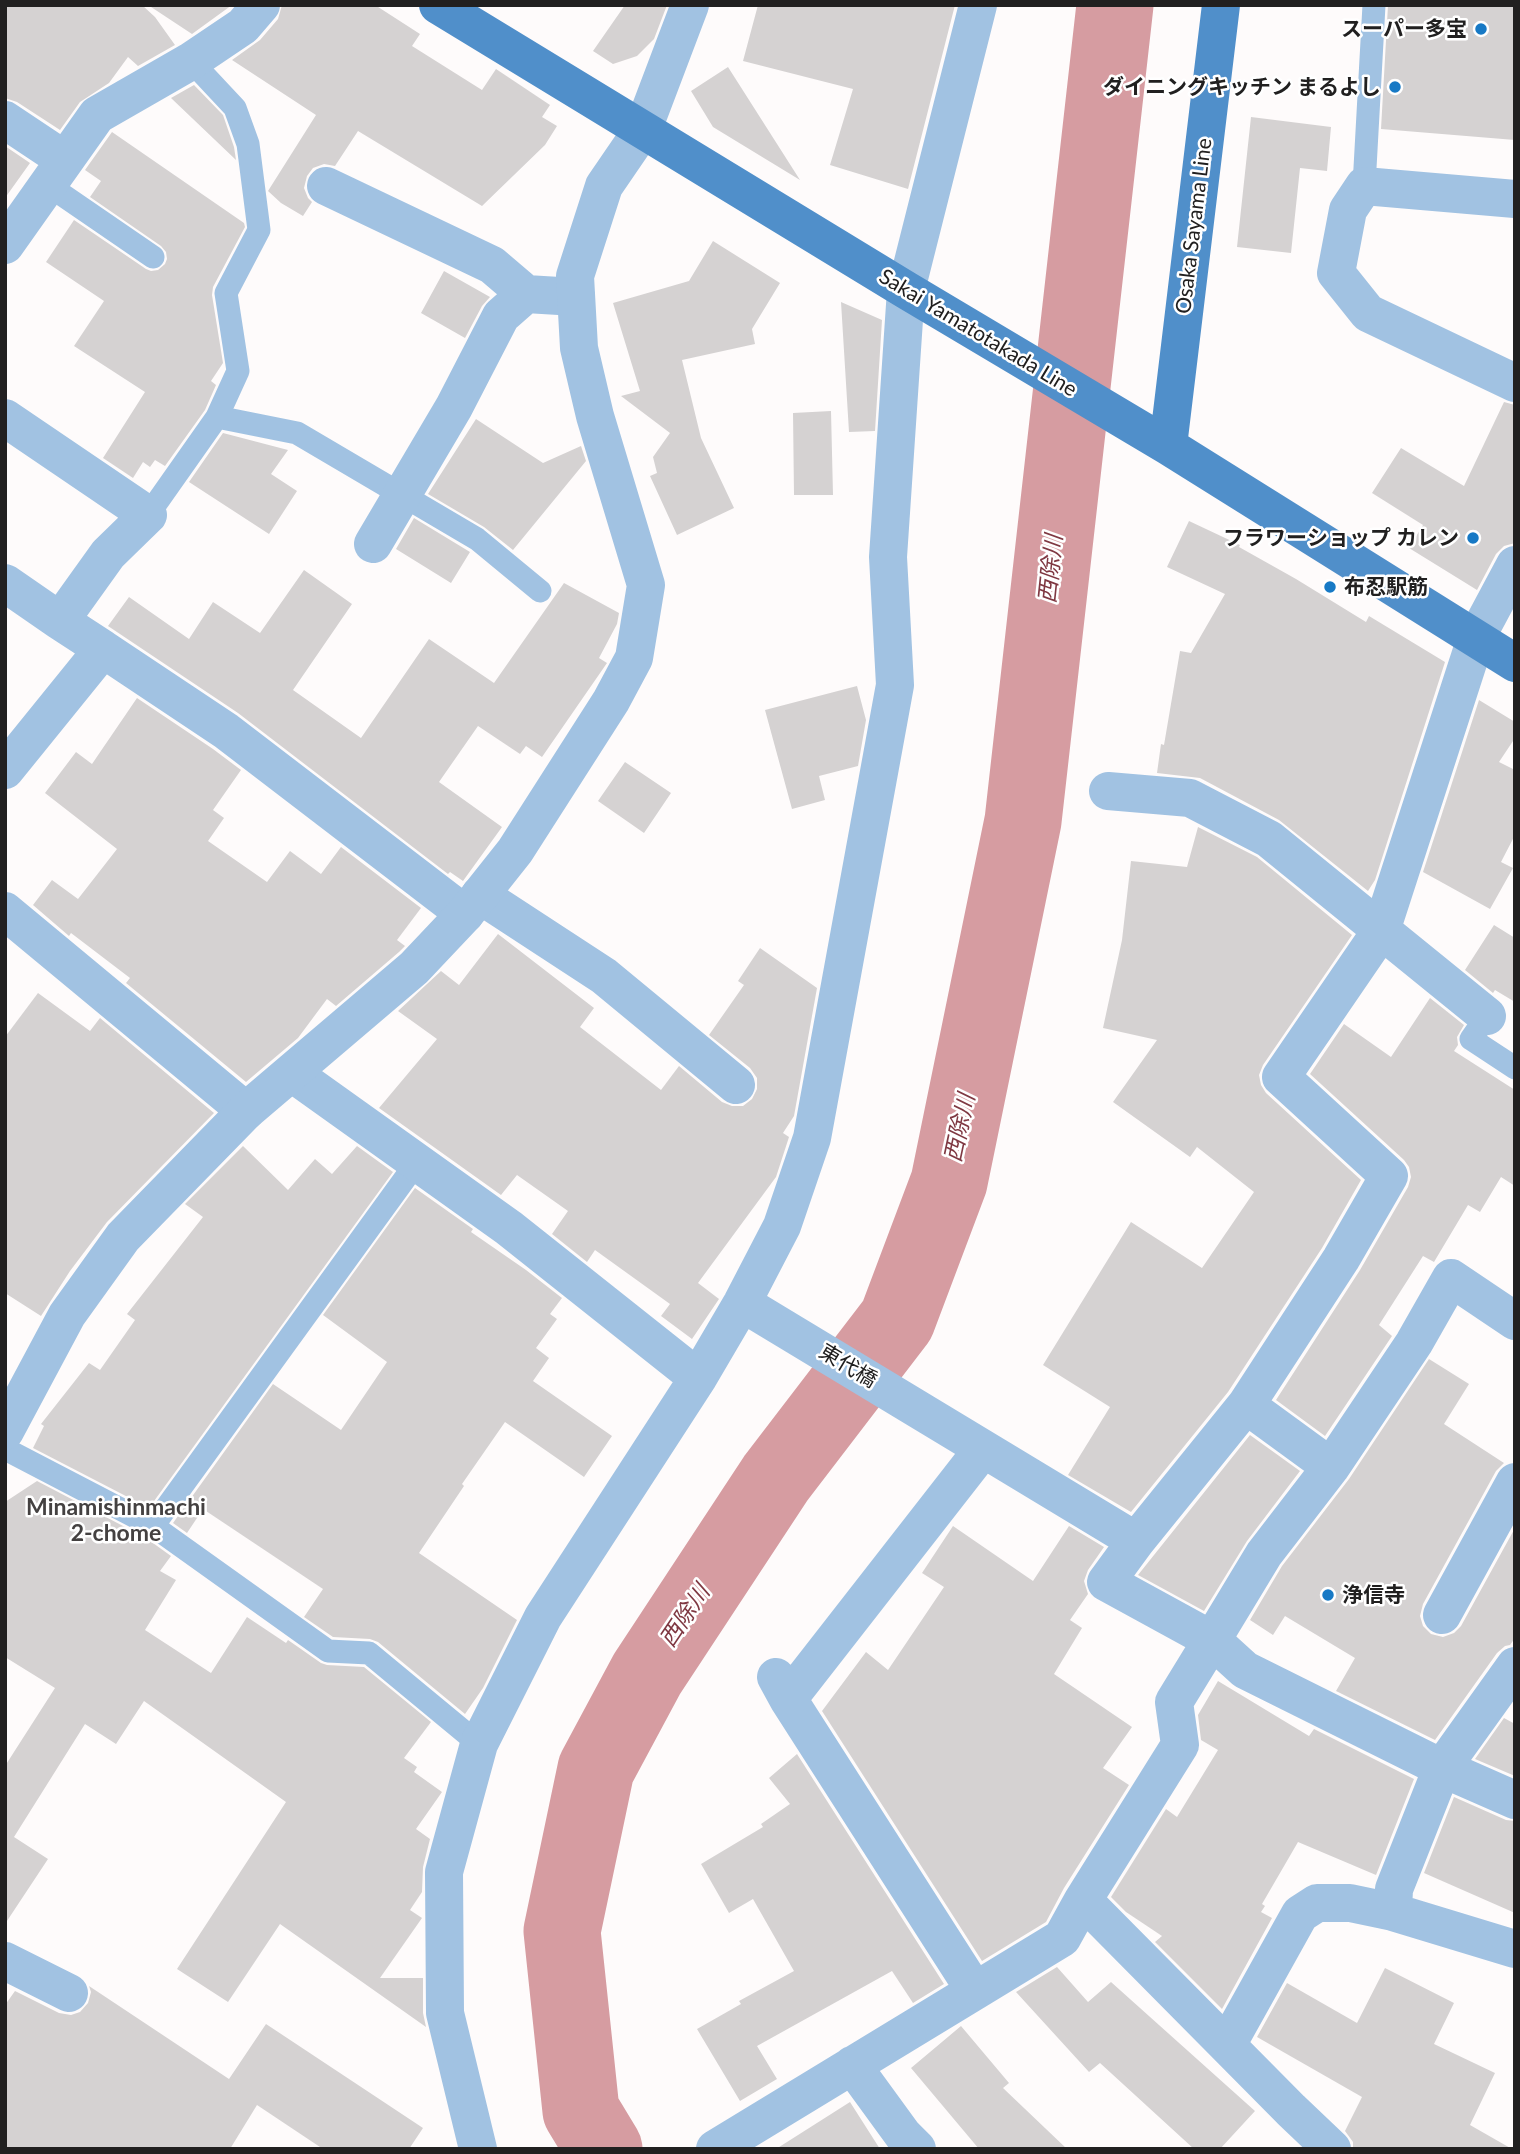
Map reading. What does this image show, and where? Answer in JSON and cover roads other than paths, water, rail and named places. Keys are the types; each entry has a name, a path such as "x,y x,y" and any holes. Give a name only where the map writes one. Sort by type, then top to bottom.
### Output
{"main road":[{"name":"Sakai Yamatotakada Line","path":"439,5 906,290 1168,446 1515,663"},
{"name":"Osaka Sayama Line","path":"1168,446 1222,5"}],"street":[{"path":"5,245 97,115 191,61 243,26 261,5"},
{"path":"5,1432 67,1315 123,1237 246,1111 414,968 473,904 515,851 611,701 634,658 646,585 595,415 579,348 575,276 604,186 643,129 690,5"},
{"path":"478,2149 445,2013 444,1872 479,1744 543,1617 744,1304 782,1226 812,1138 895,685 888,557 906,290 978,5"},
{"path":"5,121 56,173"},
{"path":"326,186 492,265 526,293 576,297"},
{"path":"1515,199 1364,186 1348,209 1336,273 1368,313 1515,383"},
{"path":"373,544 454,407 501,316 526,293"},
{"path":"5,418 148,515 108,554 60,621"},
{"path":"1515,565 1476,638 1381,931 1281,1077 1389,1175 1341,1259 1246,1405 1106,1582 1212,1640 1245,1670 1442,1768 1515,1800"},
{"path":"5,583 226,731 473,904 604,976 736,1085"},
{"path":"5,770 103,649"},
{"path":"1108,791 1190,797 1269,839 1487,1016"},
{"path":"5,911 246,1111"},
{"path":"292,1073 509,1228 698,1378"},
{"path":"720,2146 1062,1938 1181,1745 1174,1702 1264,1554 1331,1467 1414,1343 1451,1278 1515,1321"},
{"name":"東代橋","path":"744,1304 1136,1541"},
{"path":"1246,1405 1331,1467"},
{"path":"975,1991 782,1688 983,1449"},
{"path":"1442,1615 1515,1482"},
{"path":"1393,1912 1394,1889 1442,1768 1515,1666"},
{"path":"1083,1900 1332,2149"},
{"path":"1227,2045 1300,1914 1317,1903 1350,1903 1393,1912 1515,1949"},
{"path":"5,1961 69,1993"},
{"path":"852,2066 902,2135 917,2149"}],"lane":[{"path":"1364,186 1374,5"},
{"path":"148,515 217,417 238,371 226,293 260,230 248,144 235,108 191,61"},
{"path":"56,173 152,257"},
{"path":"217,417 297,433 477,539 540,591"},
{"path":"1487,1016 1471,1039 1515,1068"},
{"path":"153,1526 417,1162"},
{"path":"5,1449 153,1526 328,1651 369,1653 479,1744"}],"waterway":[{"name":"西除川","path":"604,2149 581,2111 562,1931 596,1769 647,1674 776,1478 897,1320 949,1182 1023,821 1115,5"}],"place":[{"name":"スーパー多宝","path":"1481,29"},
{"name":"ダイニングキッチン まるよし","path":"1395,87"},
{"name":"フラワーショップ カレン","path":"1473,538"},
{"name":"布忍駅筋","path":"1330,587"},
{"name":"浄信寺","path":"1328,1595"}],"district":[{"name":"Minamishinmachi 2-chome","path":"116,1521"}]}
